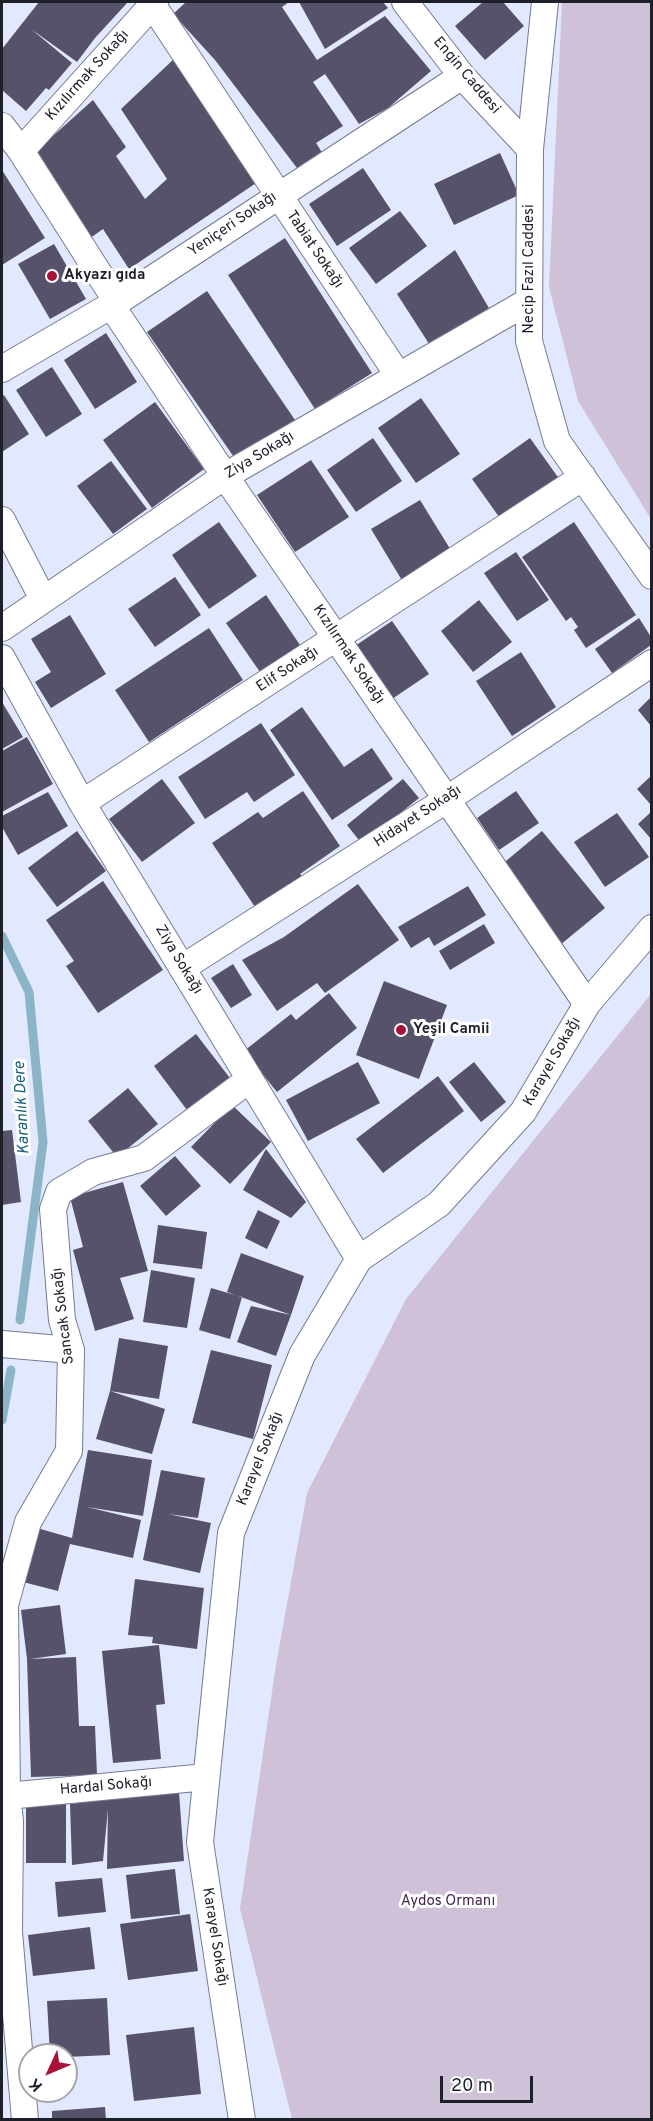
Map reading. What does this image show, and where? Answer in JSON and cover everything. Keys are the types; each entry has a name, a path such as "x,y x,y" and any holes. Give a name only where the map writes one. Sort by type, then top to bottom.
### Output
{"street":[{"name":"Engin Caddesi","path":"405,2 462,76 530,149"},
{"name":"Necip Fazıl Caddesi","path":"545,2 530,149 530,341 557,441 651,576"},
{"name":"Kızılırmak Sokağı","path":"21,151 154,3"},
{"name":"Tabiat Sokağı","path":"154,3 278,196 398,375"},
{"name":"Yeniçeri Sokağı","path":"2,369 114,304 462,76"},
{"name":"Kızılırmak Sokağı","path":"2,126 21,151 114,304 225,476 587,1004"},
{"name":"Ziya Sokağı","path":"2,628 225,476 529,301"},
{"name":"Elif Sokağı","path":"82,803 583,477"},
{"path":"2,520 43,599"},
{"name":"Ziya Sokağı","path":"2,658 82,803 359,1259"},
{"name":"Hidayet Sokağı","path":"182,968 447,800 651,663"},
{"name":"Karayel Sokağı","path":"242,2120 200,1842 231,1533 302,1355 359,1259 439,1204 523,1112 587,1004 651,928"},
{"name":"Sancak Sokağı","path":"25,2120 9,1932 10,1821 7,1796 5,1605 28,1522 69,1451 71,1350 62,1320 53,1209 59,1192 93,1172 144,1158 250,1079"},
{"path":"2,1344 71,1350"},
{"name":"Hardal Sokağı","path":"7,1796 206,1778"}],"green space":[{"path":"562,2 651,2 651,519 578,401 549,287"},
{"name":"Aydos Ormanı","path":"651,994 651,2119 292,2119 240,1909 276,1665 307,1493 406,1299"}],"building":[{"path":"39,2 128,2 95,38 77,62 31,29 72,63 49,90 46,88 26,111 2,90 2,49"},
{"path":"186,2 289,2 282,7 317,60 385,16 431,71 388,108 359,124 325,74 313,82 343,126 316,143 323,154 297,168 215,60 173,14"},
{"path":"299,2 383,2 388,8 325,49"},
{"path":"483,2 503,2 524,26 485,60 455,26"},
{"path":"176,57 262,179 129,269 103,229 86,241 35,152 93,100 126,147 116,156 145,199 167,179 121,109"},
{"path":"500,153 519,195 454,225 434,184"},
{"path":"363,168 391,210 337,246 309,204"},
{"path":"2,170 45,238 2,265"},
{"path":"400,211 427,246 376,284 349,248"},
{"path":"285,238 372,373 315,409 228,275"},
{"path":"54,244 86,299 50,319 18,264"},
{"path":"455,250 493,315 433,350 397,294"},
{"path":"207,291 295,420 236,460 147,332"},
{"path":"106,333 137,382 95,409 64,360"},
{"path":"52,367 82,414 46,437 16,390"},
{"path":"4,395 29,434 2,452 2,397"},
{"path":"421,398 460,454 416,483 378,428"},
{"path":"155,402 204,469 152,508 103,440"},
{"path":"373,438 402,481 356,512 327,470"},
{"path":"530,438 560,480 502,521 472,479"},
{"path":"311,460 349,517 295,552 257,495"},
{"path":"111,461 147,509 113,534 77,486"},
{"path":"420,500 452,552 403,582 371,529"},
{"path":"219,522 257,576 209,609 172,555"},
{"path":"574,522 636,615 586,648 574,630 578,627 571,617 566,621 522,557"},
{"path":"516,552 549,600 517,621 484,573"},
{"path":"175,577 201,615 155,647 128,609"},
{"path":"266,595 300,645 260,672 226,623"},
{"path":"479,600 512,642 473,672 441,631"},
{"path":"70,615 106,674 51,708 35,682 51,672 31,639"},
{"path":"639,618 651,637 651,645 612,673 595,649"},
{"path":"392,621 429,674 392,699 355,646"},
{"path":"209,628 243,680 149,742 115,690"},
{"path":"521,652 556,707 512,736 476,681"},
{"path":"651,697 651,726 638,710"},
{"path":"2,702 23,737 2,749"},
{"path":"302,707 344,767 372,748 393,779 332,820 270,730"},
{"path":"261,723 295,775 254,802 247,792 205,819 178,777"},
{"path":"27,737 53,784 2,812 2,751"},
{"path":"651,776 651,805 637,789"},
{"path":"162,779 195,823 142,862 109,819"},
{"path":"403,779 419,798 362,844 347,825"},
{"path":"303,791 340,846 300,874 302,876 255,907 212,843 258,812 263,818"},
{"path":"516,791 539,823 499,850 477,818"},
{"path":"48,792 68,826 18,855 2,827 2,816"},
{"path":"651,812 651,839 638,824"},
{"path":"617,813 649,857 605,887 574,842"},
{"path":"77,831 106,871 57,907 28,868"},
{"path":"542,831 605,908 560,945 500,866"},
{"path":"103,881 163,970 98,1013 66,966 74,961 46,920"},
{"path":"358,884 399,940 325,993 317,983 277,1011 242,960 284,937"},
{"path":"468,886 486,915 434,946 429,937 411,948 398,927"},
{"path":"484,924 495,943 450,970 439,951"},
{"path":"233,964 252,995 231,1008 211,978"},
{"name":"Yeşil Camii","path":"384,981 447,1005 419,1079 356,1055"},
{"path":"329,993 357,1028 277,1092 244,1051 291,1014 296,1020"},
{"path":"196,1034 233,1082 190,1114 154,1066"},
{"path":"358,1062 380,1103 308,1141 286,1100"},
{"path":"474,1062 506,1102 481,1122 449,1082"},
{"path":"438,1076 464,1111 383,1173 356,1139"},
{"path":"128,1088 158,1124 117,1157 88,1121"},
{"path":"232,1105 271,1142 230,1184 191,1147"},
{"path":"12,1130 21,1202 2,1205 2,1131"},
{"path":"266,1149 306,1202 291,1218 243,1190"},
{"path":"175,1156 201,1186 166,1216 140,1186"},
{"path":"123,1182 148,1271 120,1278 134,1319 95,1331 73,1250 83,1247 70,1197"},
{"path":"258,1210 280,1221 267,1249 245,1238"},
{"path":"158,1225 207,1232 202,1269 153,1263"},
{"path":"241,1253 304,1276 291,1315 227,1292"},
{"path":"151,1270 195,1278 187,1328 143,1322"},
{"path":"211,1288 242,1297 230,1339 199,1330"},
{"path":"251,1306 291,1315 276,1356 237,1342"},
{"path":"119,1338 168,1346 159,1399 110,1391"},
{"path":"211,1350 272,1365 253,1439 192,1423"},
{"path":"110,1391 165,1409 152,1454 96,1439"},
{"path":"88,1450 152,1460 143,1516 87,1507 141,1520 133,1558 70,1544 58,1591 23,1582 37,1528 72,1538"},
{"path":"161,1470 205,1478 198,1518 168,1514 211,1523 200,1573 143,1560"},
{"path":"135,1579 204,1588 197,1649 152,1643 153,1637 128,1635"},
{"path":"60,1605 66,1654 30,1659 76,1657 79,1726 95,1726 97,1775 31,1777 27,1659 21,1610"},
{"path":"159,1645 165,1704 156,1705 161,1759 113,1763 102,1651"},
{"path":"179,1792 184,1861 107,1869 108,1809 103,1861 72,1865 70,1804"},
{"path":"26,1803 66,1804 66,1863 26,1863"},
{"path":"175,1869 180,1914 131,1919 126,1875"},
{"path":"102,1878 106,1912 58,1917 55,1882"},
{"path":"190,1914 198,1971 128,1980 120,1924"},
{"path":"90,1927 95,1969 33,1976 28,1935"},
{"path":"107,1998 110,2055 78,2056 78,2043 49,2043 47,2001"},
{"path":"194,2027 201,2094 134,2101 126,2035"},
{"path":"105,2107 106,2120 52,2120 52,2111"}],"waterway":[{"name":"Karanlık Dere","path":"2,936 29,992 43,1142 20,1320"},
{"name":"Karanlık Dere","path":"2,1420 11,1370"}],"place":[{"name":"Akyazı gıda","path":"52,276"},
{"name":"Yeşil Camii","path":"401,1030"}]}
